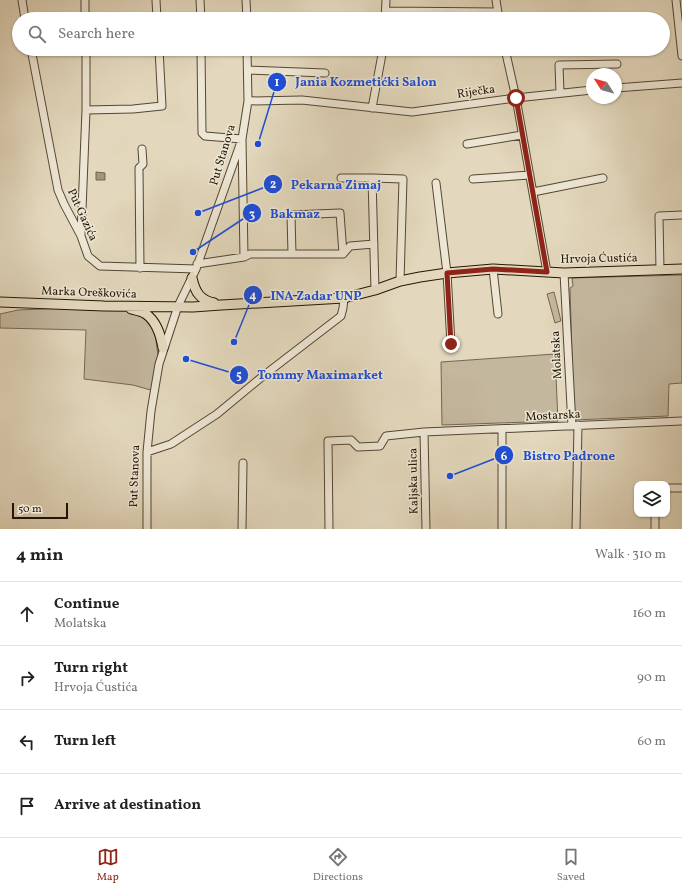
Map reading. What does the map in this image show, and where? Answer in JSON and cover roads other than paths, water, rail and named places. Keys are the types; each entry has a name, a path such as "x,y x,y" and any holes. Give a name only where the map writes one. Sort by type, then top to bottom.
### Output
{"main road":[{"name":"Hrvoja Ćustića","path":"344,298 375,290 400,281 447,273 493,269 564,273 682,269"},
{"path":"192,278 194,288 200,297 206,301 221,305"},
{"path":"178,306 344,298"},
{"name":"Marka Oreškovića","path":"0,302 118,306 178,306"},
{"path":"118,306 146,314 156,326 161,337 163,348"}],"street":[{"path":"22,0 24,12"},
{"path":"85,0 85,12"},
{"path":"156,0 157,12"},
{"path":"200,0 201,12"},
{"path":"246,0 247,12"},
{"path":"386,0 386,11 408,12"},
{"path":"496,0 498,12"},
{"path":"676,0 682,56"},
{"name":"Put Gazića","path":"32,56 58,190 81,236 88,256 100,266 140,268 196,267 250,254 343,254"},
{"path":"81,236 86,110 86,56"},
{"path":"86,110 133,109 162,106 159,56"},
{"path":"201,56 202,132 205,136 242,139 244,256"},
{"name":"Put Stanova","path":"147,529 147,452 154,391 163,348 178,306 192,278 242,139 248,101 247,56"},
{"path":"372,108 382,56"},
{"path":"507,56 547,272"},
{"path":"560,93 559,65 617,64"},
{"path":"248,70 325,73"},
{"path":"622,88 682,83"},
{"name":"Riječka","path":"248,101 302,100 412,112 586,91"},
{"path":"468,144 522,135"},
{"path":"140,268 139,168 143,164 142,149"},
{"path":"473,179 530,175"},
{"path":"341,178 403,179 400,281"},
{"path":"372,178 375,290"},
{"path":"533,192 603,178"},
{"path":"436,183 447,273 451,344"},
{"path":"292,254 291,215 340,213 343,254"},
{"path":"660,270 658,216 682,215"},
{"path":"343,254 350,246 374,244"},
{"path":"493,269 498,314"},
{"name":"Molatska","path":"564,273 575,426 576,529"},
{"path":"147,452 171,444 217,414 263,376 341,316 344,298"},
{"name":"Mostarska","path":"329,529 328,441 351,440 358,447 380,446 386,436 424,432 502,430 682,421"},
{"path":"502,430 502,529"},
{"name":"Kaljska ulica","path":"424,432 426,529"},
{"path":"242,529 243,463"},
{"path":"670,488 682,488"},
{"path":"655,517 656,529"}],"place":[{"name":"Jania Kozmetićki Salon","path":"258,144"},
{"name":"Pekarna Zimaj","path":"198,213"},
{"name":"Bakmaz","path":"193,252"},
{"name":"INA Zadar UNP","path":"234,342"},
{"name":"Tommy Maximarket","path":"186,359"},
{"name":"Bistro Padrone","path":"450,476"}]}
